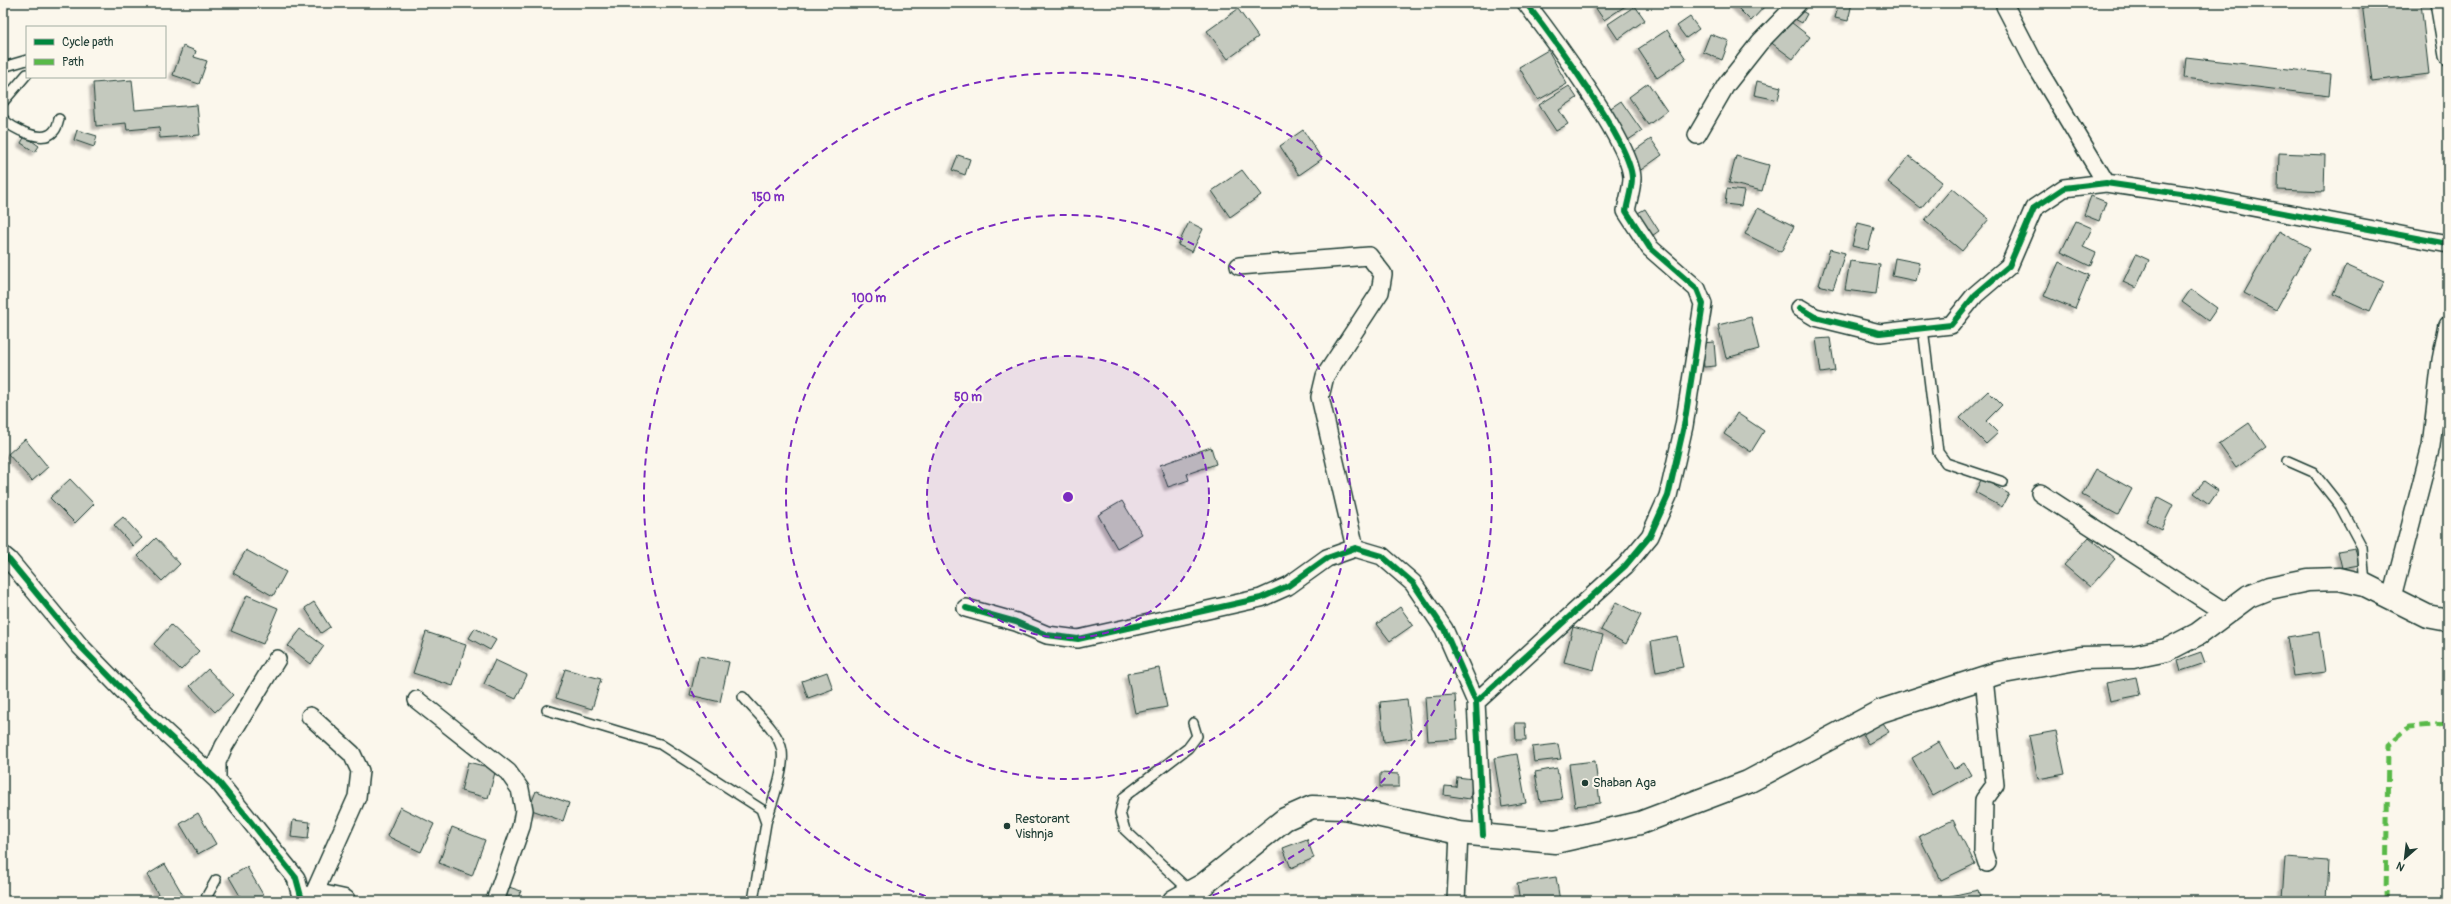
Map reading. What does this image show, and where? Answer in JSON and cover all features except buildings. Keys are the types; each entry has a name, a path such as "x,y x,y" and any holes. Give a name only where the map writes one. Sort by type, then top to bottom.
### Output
{"main road":[{"path":"1183,896 1203,885 1285,819 1312,807 1344,808 1459,832 1555,842 1640,823 1748,782 1881,711 1998,673 2081,658 2132,657 2167,650 2198,634 2249,596 2269,588 2308,580 2339,579 2366,585 2427,616 2448,620"},
{"path":"305,900 321,896 344,901"}],"street":[{"path":"1476,702 1625,566 1650,536 1670,488 1684,426 1703,304 1697,289 1650,248 1626,211 1632,177 1621,145 1563,49 1526,3"},
{"path":"1697,135 1726,84 1760,42 1798,3"},
{"path":"2006,3 2005,6 2036,66 2106,183"},
{"path":"2440,3 2448,56"},
{"path":"1800,308 1815,317 1880,333 1950,325 1975,295 2009,266 2034,208 2064,188 2106,183 2194,196 2448,244"},
{"path":"1239,266 1369,256 1383,274 1380,292 1325,376 1320,397 1354,548"},
{"path":"2392,597 2431,446 2441,360 2448,325"},
{"path":"2040,493 2225,613"},
{"path":"966,608 1016,622 1047,635 1078,639 1261,598 1288,586 1326,558 1354,548 1382,556 1413,583 1444,629 1476,702 1483,835"},
{"path":"3,555 9,560 80,646 151,719 217,780 296,878 305,900"},
{"path":"217,780 217,762 224,746 277,659"},
{"path":"1984,678 1995,785 1984,800 1983,851 1987,863"},
{"path":"416,700 508,772 520,789 524,810 521,827 495,901"},
{"path":"305,900 356,797 360,771 352,754 310,716"},
{"path":"1456,901 1459,832"}],"lane":[{"path":"3,67 26,60"},
{"path":"3,102 26,75"},
{"path":"3,119 10,126 32,135 46,136 54,132 59,119"},
{"path":"1924,328 1938,452 1946,463 2003,482"},
{"path":"2288,461 2313,472 2340,506 2362,547 2366,585"},
{"path":"743,697 776,736 782,751 781,767 766,823 753,901"},
{"path":"547,710 660,744 761,809 766,823"},
{"path":"1183,896 1124,830 1120,813 1124,797 1188,748 1197,736 1193,723"},
{"path":"204,901 216,880"}],"marked path":[{"path":"2386,901 2388,745 2409,727 2448,724"}],"cycle path":[{"path":"1476,702 1625,566 1650,536 1668,496 1684,426 1703,304 1697,289 1650,248 1626,211 1632,178 1628,162 1618,140 1588,89 1553,38 1526,3"},
{"path":"1800,308 1815,317 1880,333 1951,325 1975,295 2009,266 2034,208 2064,188 2106,183 2194,196 2448,244"},
{"path":"966,608 1016,622 1047,635 1078,639 1261,598 1288,586 1327,558 1355,548 1382,556 1413,583 1444,629 1476,702 1483,835"},
{"path":"3,555 9,560 80,646 151,719 217,780 296,878 302,900"}],"place":[{"name":"Shaban Aga","path":"1585,783"},
{"name":"Restorant Vishnja","path":"1007,826"}]}
